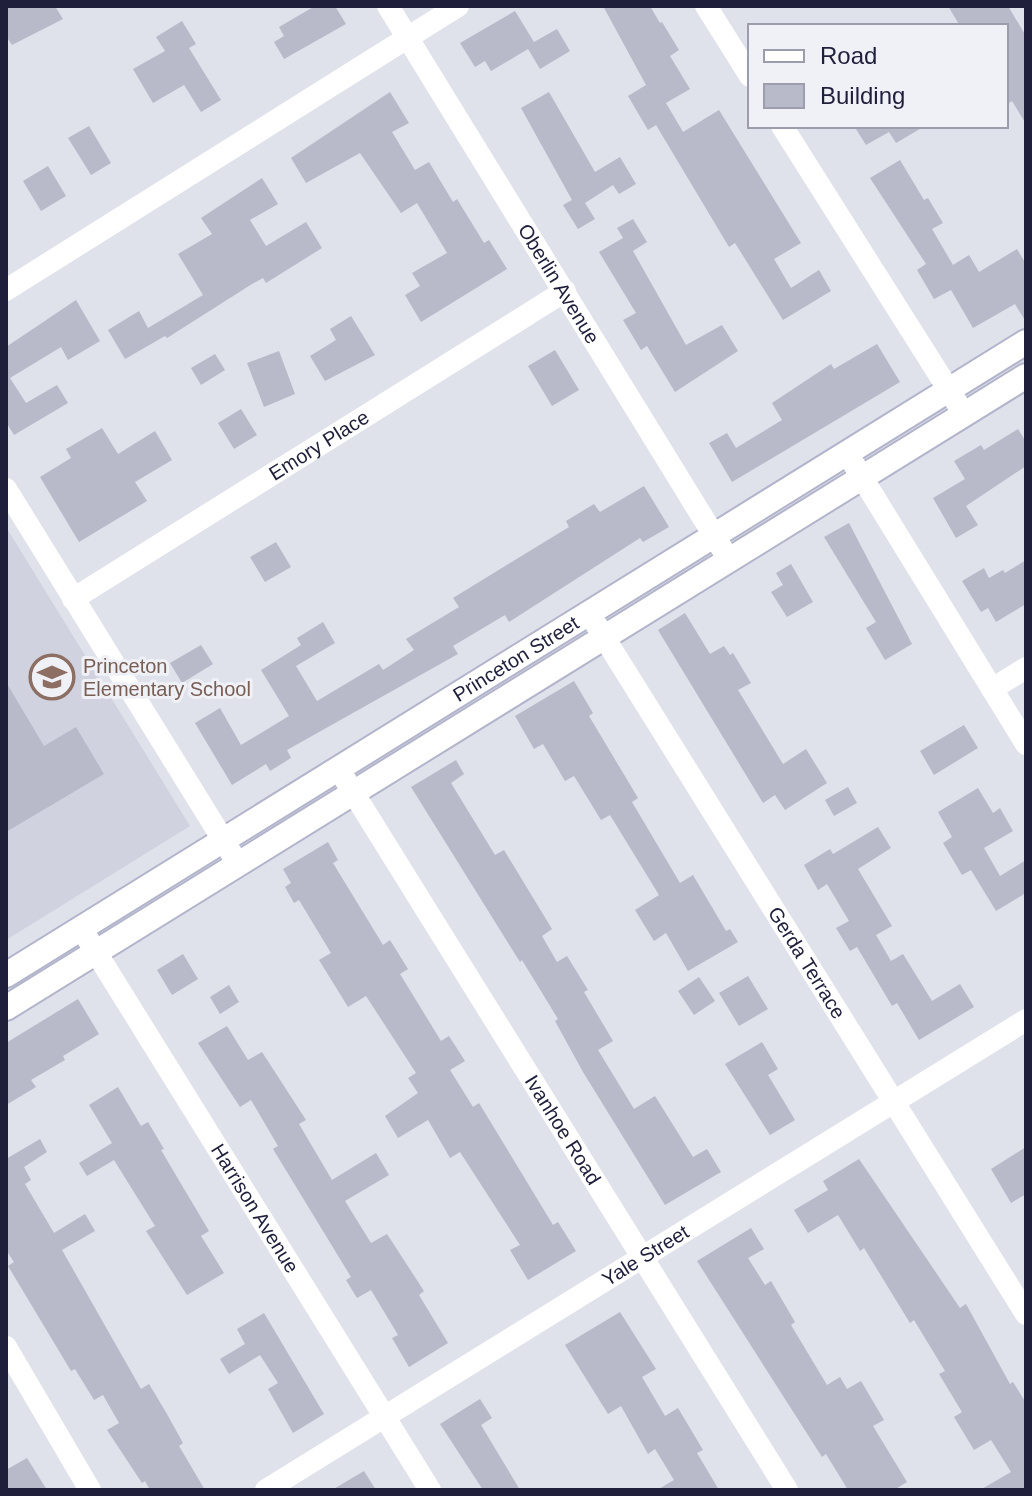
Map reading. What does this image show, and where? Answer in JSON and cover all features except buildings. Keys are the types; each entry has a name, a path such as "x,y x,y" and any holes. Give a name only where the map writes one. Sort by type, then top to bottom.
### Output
{"main road":[{"name":"Princeton Street","path":"6,975 1026,342"},
{"name":"Princeton Street","path":"6,1008 1026,376"}],"street":[{"name":"Oberlin Avenue","path":"388,6 729,560"},
{"path":"6,290 458,6"},
{"path":"706,6 748,73"},
{"path":"783,128 964,414"},
{"name":"Emory Place","path":"73,599 565,291"},
{"path":"847,453 1026,744"},
{"path":"6,489 238,864"},
{"name":"Gerda Terrace","path":"589,613 1026,1314"},
{"path":"992,689 1026,668"},
{"name":"Ivanhoe Road","path":"338,768 787,1490"},
{"name":"Harrison Avenue","path":"81,928 430,1490"},
{"name":"Yale Street","path":"266,1490 1026,1020"},
{"path":"6,1347 90,1490"}],"shaded area":[{"name":"Princeton Elementary School","path":"6,527 190,826 6,940"}],"place":[{"name":"Princeton Elementary School","path":"52,677"}]}
